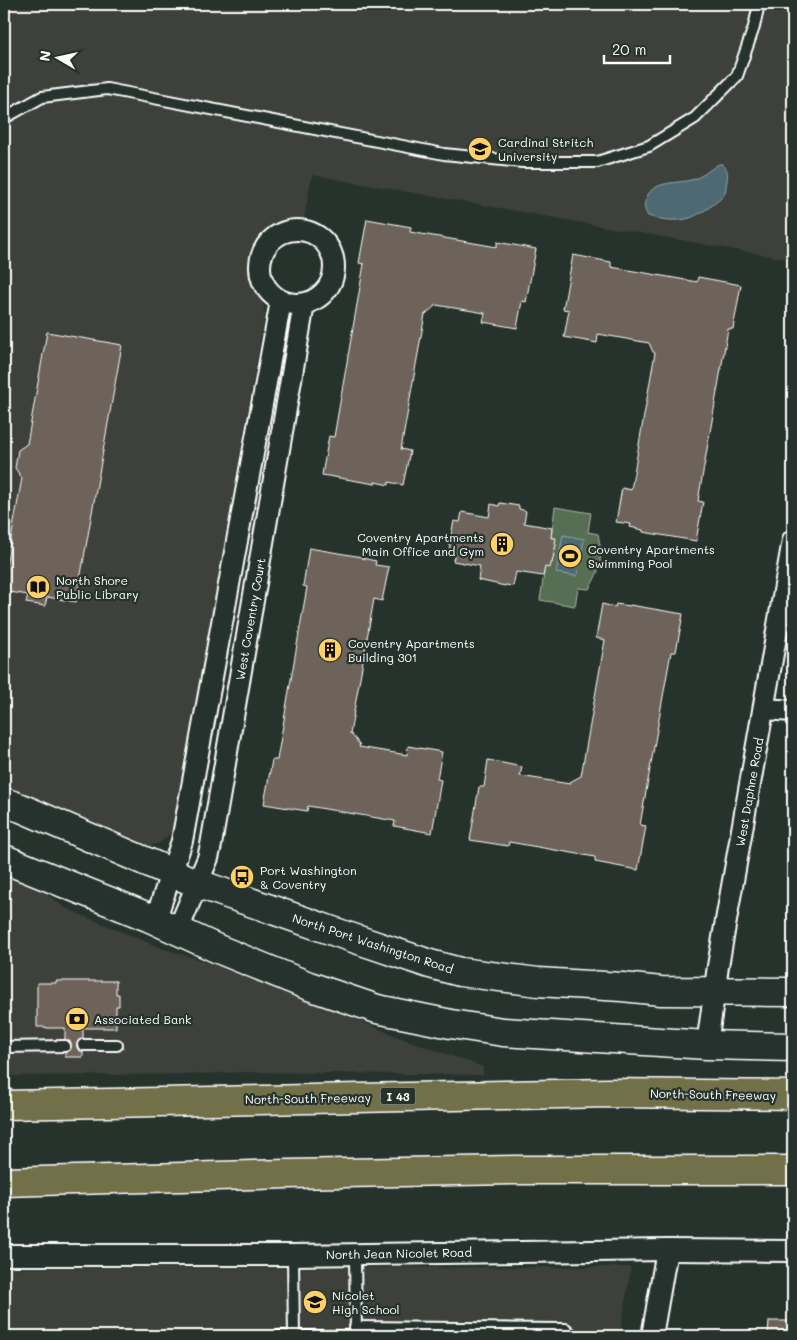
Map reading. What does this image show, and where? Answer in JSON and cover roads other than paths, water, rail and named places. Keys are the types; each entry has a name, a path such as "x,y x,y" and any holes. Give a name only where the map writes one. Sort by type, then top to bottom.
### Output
{"highway":[{"name":"North-South Freeway","path":"4,1105 609,1093 793,1095"},
{"path":"4,1182 505,1170 793,1170"}],"main road":[{"name":"North Port Washington Road","path":"4,802 196,883 430,964 460,972 538,982 662,991 793,992"},
{"path":"4,859 309,986 378,1009 451,1024 503,1032 707,1045 793,1047"}],"street":[{"path":"290,229 303,229 316,234 326,242 332,253 335,266 333,279 326,290 316,299 304,304 281,301 271,294 264,285 260,274 260,262 263,251 269,241 278,234 290,229"},
{"path":"166,925 171,872 182,842 281,301"},
{"name":"West Coventry Court","path":"166,925 196,883 208,858 211,845 304,304"},
{"name":"West Daphne Road","path":"707,1045 714,992 793,540"},
{"path":"764,709 793,711"},
{"path":"652,1336 667,1250"},
{"name":"North Jean Nicolet Road","path":"4,1255 293,1255 667,1250 793,1251"}],"lane":[{"path":"4,118 42,97 107,88 444,154 522,162 597,162 649,146 695,118 737,76 754,27 759,4"},
{"path":"84,1046 117,1045"},
{"path":"4,1047 65,1046"},
{"path":"355,1333 356,1254"},
{"path":"293,1255 294,1336"},
{"path":"279,1336 566,1329 573,1336"}],"water":[{"path":"722,164 727,171 727,178 725,193 715,204 699,214 680,220 658,219 648,216 645,202 652,190 664,184 695,179"},
{"name":"Coventry Apartments Swimming Pool","path":"563,535 584,539 577,576 556,573"}],"place":[{"name":"Cardinal Stritch University","path":"480,149"},
{"name":"Coventry Apartments Main Office and Gym","path":"502,544"},
{"name":"Coventry Apartments Swimming Pool","path":"570,556"},
{"name":"North Shore Public Library","path":"38,587"},
{"name":"Coventry Apartments Building 301","path":"330,650"},
{"name":"Port Washington & Coventry","path":"242,877"},
{"name":"Associated Bank","path":"77,1019"},
{"name":"Nicolet High School","path":"315,1302"}]}
